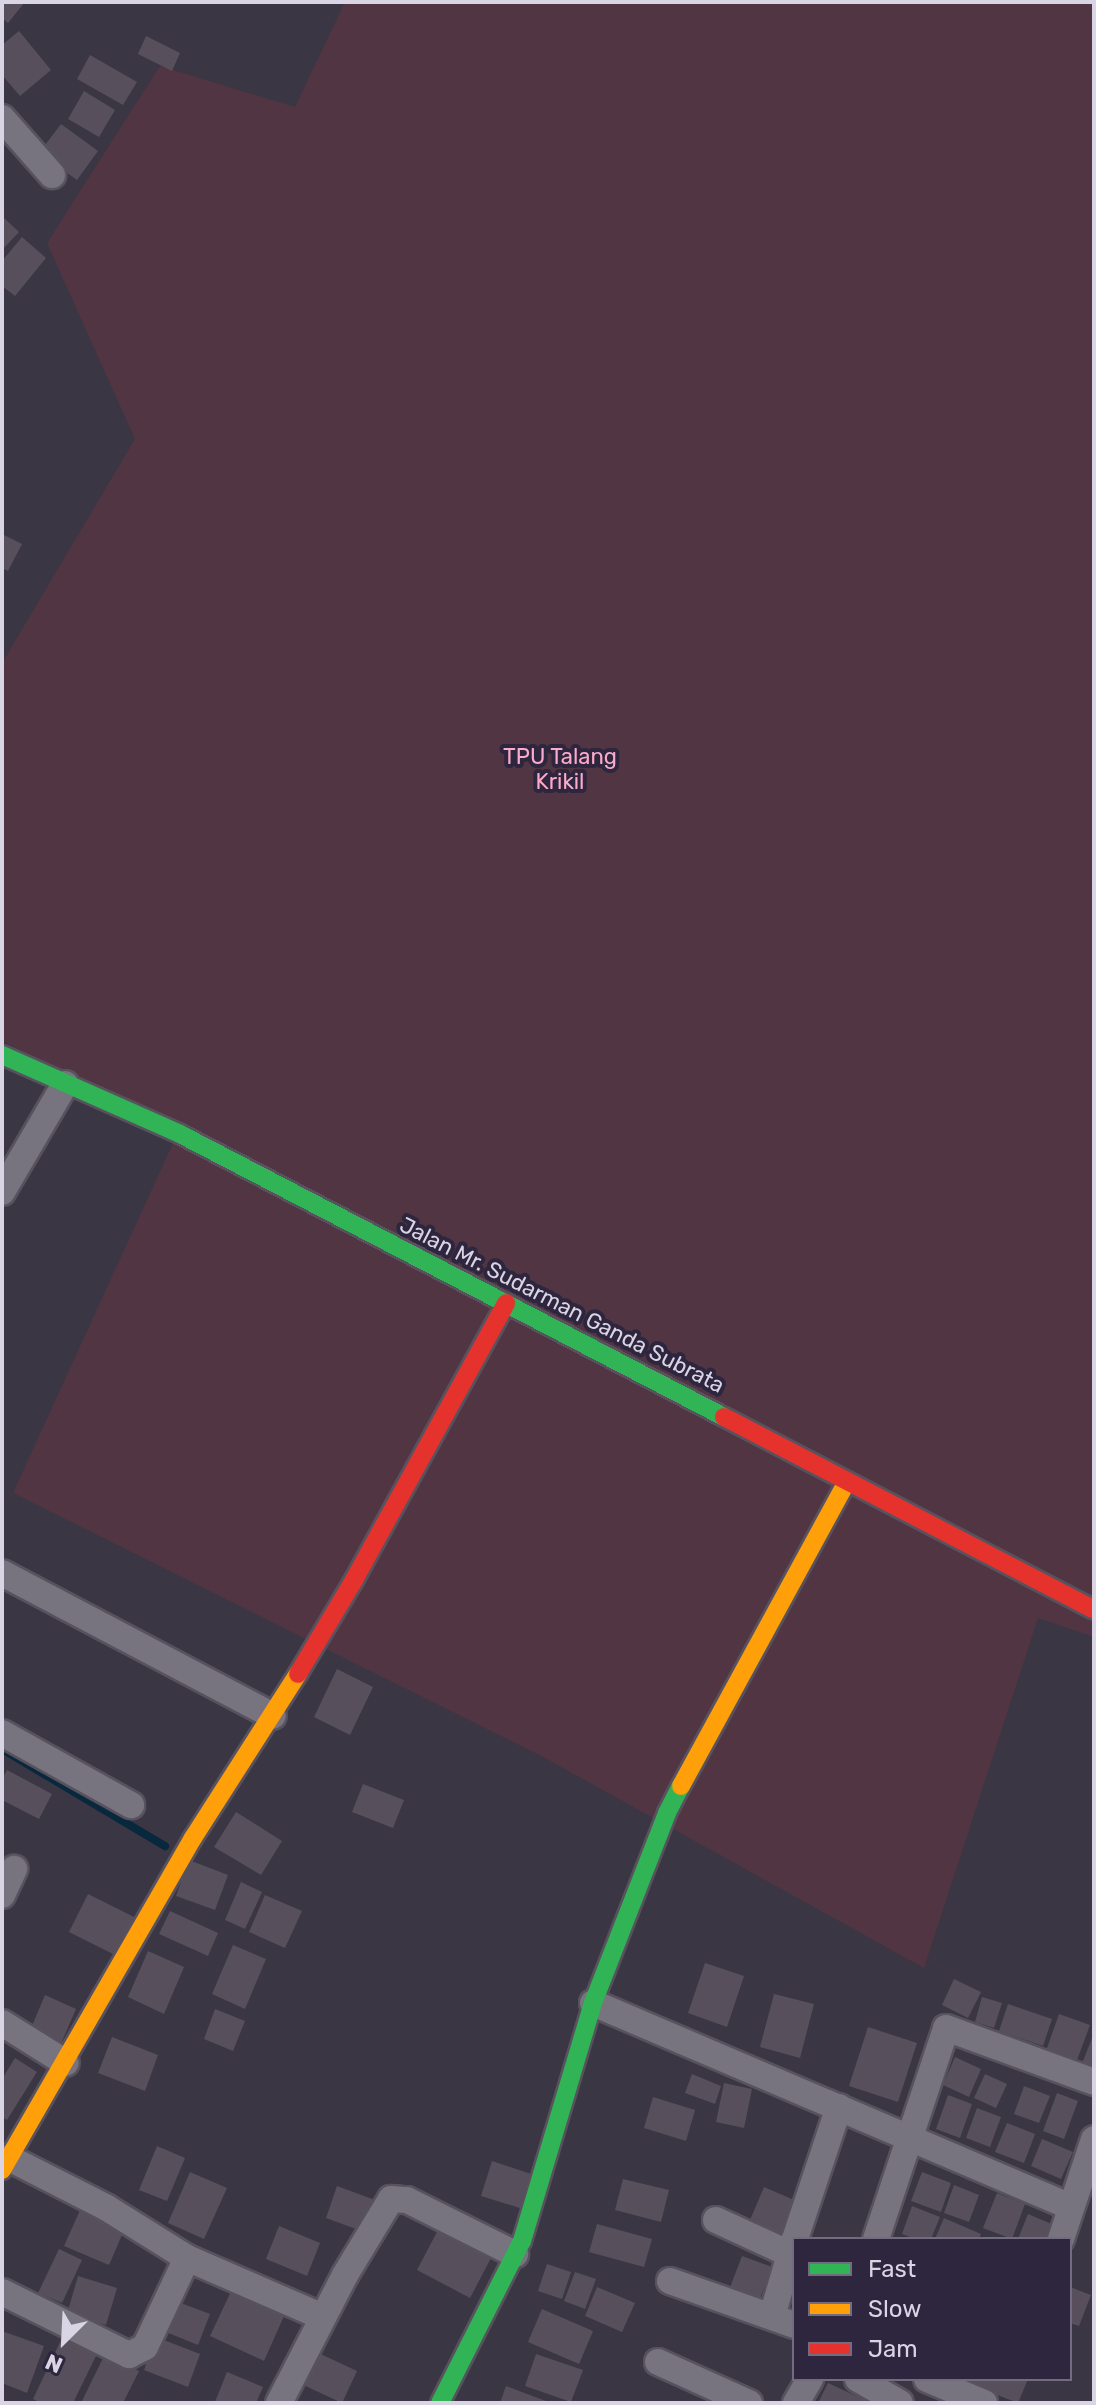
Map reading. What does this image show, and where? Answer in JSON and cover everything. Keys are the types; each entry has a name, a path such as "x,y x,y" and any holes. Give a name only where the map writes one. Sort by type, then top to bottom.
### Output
{"street":[{"path":"2,118 52,175"},
{"name":"Jalan Mr. Sudarman Ganda Subrata","path":"2,1055 180,1134 1094,1610"},
{"path":"2,1192 65,1084"},
{"path":"323,2317 187,2258 107,2208 6,2164 193,1838 273,1716 354,1580 506,1303"},
{"path":"440,2403 515,2254 593,2003 667,1813 847,1482"},
{"path":"2,1573 273,1716"},
{"path":"2,1733 131,1805"},
{"path":"2,1895 14,1869"},
{"path":"593,2003 1071,2207"},
{"path":"2,2023 66,2063"},
{"path":"877,2237 912,2140 946,2028 1094,2082"},
{"path":"795,2237 839,2107"},
{"path":"1062,2237 1094,2139"},
{"path":"279,2403 323,2317 391,2199 407,2200 515,2254"},
{"path":"716,2220 792,2244"},
{"path":"670,2281 783,2321 792,2252"},
{"path":"2,2292 129,2355 145,2347 187,2258"},
{"path":"658,2362 749,2403"},
{"path":"796,2403 809,2381"},
{"path":"862,2381 900,2403"},
{"path":"932,2381 984,2403"}],"green space":[{"name":"TPU Talang Krikil","path":"345,2 1094,2 1094,1637 1038,1618 924,1968 545,1758 13,1493 174,1141 2,1040 2,663 135,439 47,243 160,66 295,107"}],"building":[{"path":"2,2 25,2 8,23 2,18"},
{"path":"19,31 51,70 20,96 2,75 2,45"},
{"path":"146,36 180,53 172,71 138,54"},
{"path":"90,55 137,82 123,105 77,79"},
{"path":"84,91 115,110 99,137 68,119"},
{"path":"61,124 98,151 77,180 39,153"},
{"path":"2,216 19,232 2,250"},
{"path":"22,237 46,258 15,296 2,286 2,261"},
{"path":"2,534 22,544 8,571 2,568"},
{"path":"337,1669 373,1687 350,1735 314,1717"},
{"path":"7,1770 52,1794 39,1819 2,1800 2,1779"},
{"path":"363,1784 404,1800 393,1828 352,1812"},
{"path":"236,1812 282,1841 261,1875 214,1847"},
{"path":"189,1860 228,1875 215,1910 176,1896"},
{"path":"241,1882 262,1892 245,1929 225,1920"},
{"path":"88,1894 138,1919 119,1957 69,1932"},
{"path":"265,1895 302,1911 285,1948 249,1932"},
{"path":"170,1911 218,1933 208,1956 159,1934"},
{"path":"233,1945 266,1959 245,2009 212,1994"},
{"path":"148,1951 184,1967 164,2014 128,1997"},
{"path":"705,1963 744,1976 727,2027 688,2013"},
{"path":"954,1979 981,1992 968,2018 942,2005"},
{"path":"774,1994 814,2004 800,2058 760,2047"},
{"path":"45,1995 76,2009 60,2046 29,2033"},
{"path":"982,1997 1002,2003 994,2028 975,2022"},
{"path":"1008,2004 1052,2019 1043,2046 999,2031"},
{"path":"215,2009 245,2021 233,2051 204,2039"},
{"path":"1059,2014 1090,2025 1076,2063 1046,2051"},
{"path":"868,2027 917,2043 898,2102 849,2086"},
{"path":"1094,2033 1094,2071 1081,2066"},
{"path":"112,2037 158,2055 145,2091 98,2073"},
{"path":"955,2057 981,2069 969,2097 943,2085"},
{"path":"15,2058 37,2072 7,2120 2,2117 2,2079"},
{"path":"692,2074 721,2086 715,2104 685,2093"},
{"path":"985,2074 1007,2084 996,2108 974,2098"},
{"path":"724,2083 752,2089 744,2128 716,2122"},
{"path":"1024,2086 1050,2096 1039,2123 1014,2114"},
{"path":"1057,2093 1078,2101 1064,2139 1043,2131"},
{"path":"948,2095 972,2104 960,2138 936,2129"},
{"path":"653,2097 695,2110 686,2141 644,2128"},
{"path":"977,2108 1001,2117 990,2147 966,2138"},
{"path":"1007,2123 1035,2134 1024,2163 995,2152"},
{"path":"1042,2139 1073,2152 1061,2179 1031,2166"},
{"path":"157,2146 185,2158 167,2201 139,2190"},
{"path":"492,2161 534,2175 523,2209 481,2196"},
{"path":"190,2172 227,2188 204,2239 168,2223"},
{"path":"922,2172 951,2183 941,2212 911,2201"},
{"path":"623,2179 669,2190 661,2222 615,2210"},
{"path":"954,2185 979,2195 969,2222 944,2213"},
{"path":"337,2186 375,2200 364,2232 326,2218"},
{"path":"764,2187 801,2203 784,2243 747,2227"},
{"path":"997,2193 1025,2204 1013,2237 983,2228"},
{"path":"912,2206 940,2217 932,2237 902,2234"},
{"path":"81,2208 125,2228 109,2265 64,2246"},
{"path":"1028,2214 1054,2225 1049,2237 1019,2237"},
{"path":"944,2218 981,2234 980,2237 936,2237"},
{"path":"597,2224 652,2239 644,2267 589,2252"},
{"path":"279,2226 320,2243 307,2276 266,2259"},
{"path":"438,2230 491,2258 470,2298 417,2270"},
{"path":"59,2249 82,2260 62,2303 38,2293"},
{"path":"742,2256 772,2267 759,2301 729,2290"},
{"path":"547,2264 571,2272 562,2299 538,2291"},
{"path":"575,2272 596,2279 585,2309 564,2301"},
{"path":"78,2276 117,2288 106,2325 67,2314"},
{"path":"235,2283 288,2307 264,2361 210,2336"},
{"path":"597,2287 635,2303 622,2332 585,2316"},
{"path":"1072,2288 1091,2295 1079,2326 1072,2324"},
{"path":"173,2300 210,2314 198,2345 161,2330"},
{"path":"542,2309 593,2331 579,2364 528,2342"},
{"path":"2,2331 44,2346 27,2393 2,2383"},
{"path":"156,2337 200,2354 188,2387 144,2370"},
{"path":"62,2338 97,2354 73,2403 41,2403 33,2399"},
{"path":"312,2350 357,2371 342,2403 297,2382"},
{"path":"105,2354 139,2371 123,2403 81,2403"},
{"path":"536,2354 583,2370 571,2402 525,2386"},
{"path":"227,2372 263,2387 256,2403 215,2402"},
{"path":"966,2381 1027,2381 1018,2403"},
{"path":"828,2383 865,2400 863,2403 818,2403"},
{"path":"506,2386 551,2403 500,2403"}],"waterway":[{"path":"2,1749 165,1846"}],"traffic: fast":[{"path":"2,1055 180,1134 724,1417"},
{"path":"440,2403 522,2241 593,2003 667,1813 681,1786"}],"traffic: slow":[{"path":"681,1786 847,1482"},
{"path":"2,2170 193,1838 298,1674"}],"traffic: jam":[{"path":"298,1674 354,1580 506,1303"},
{"path":"724,1417 1094,1610"}]}
